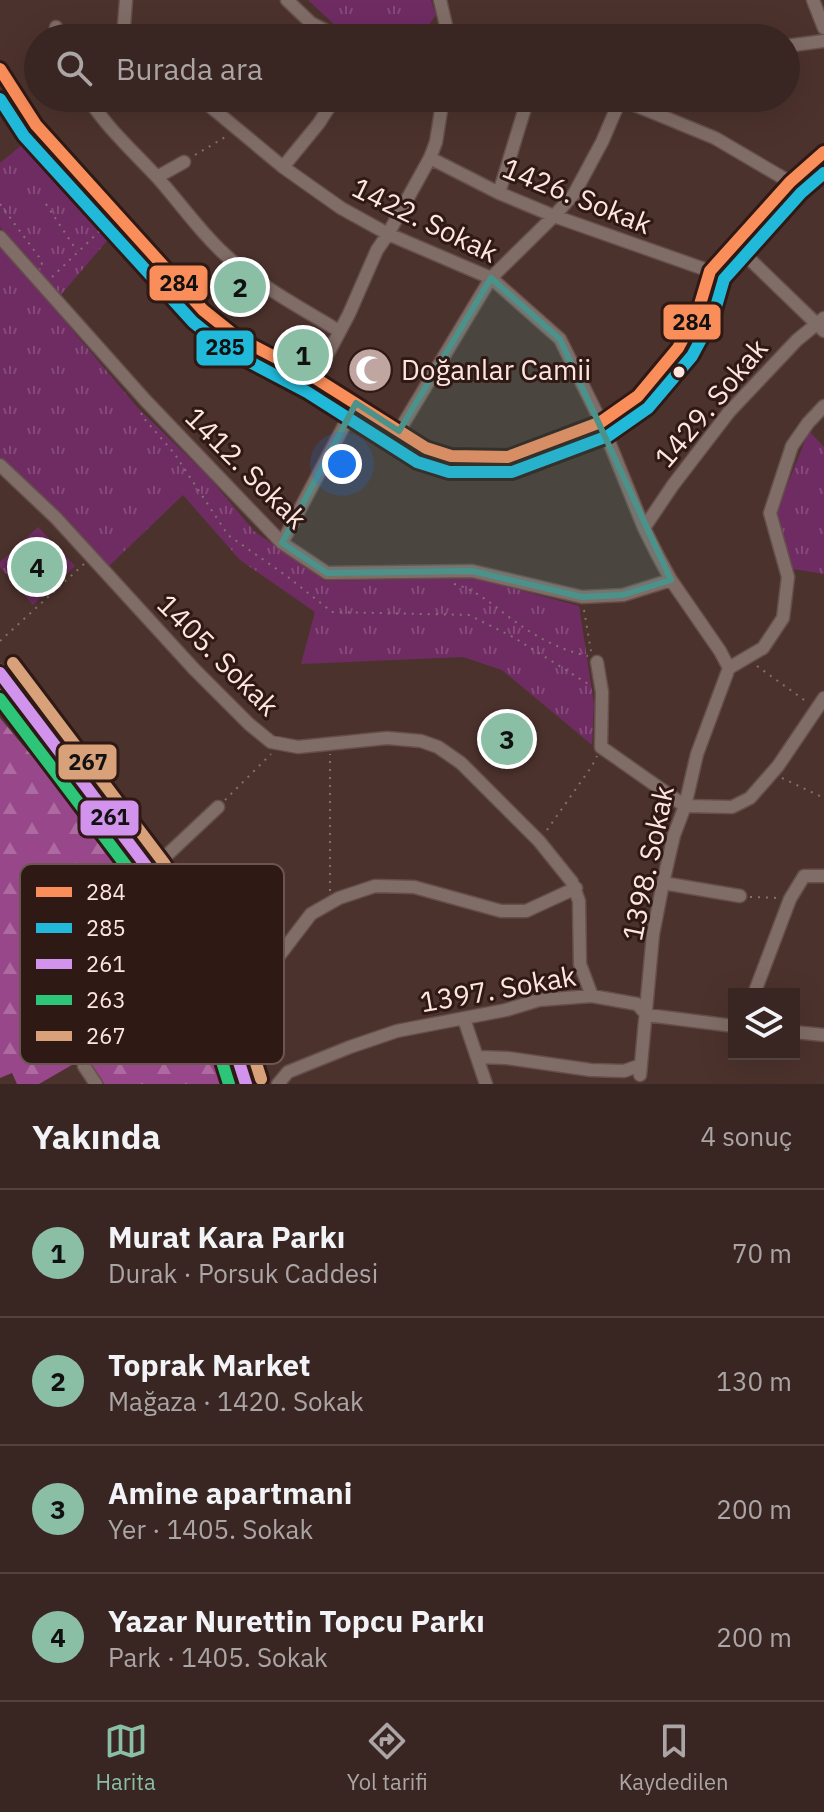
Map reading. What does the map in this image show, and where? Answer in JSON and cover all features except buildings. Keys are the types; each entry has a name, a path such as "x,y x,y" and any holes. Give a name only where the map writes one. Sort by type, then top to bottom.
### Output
{"main road":[{"path":"0,673 145,864"},
{"path":"0,697 90,810 126,864"},
{"path":"225,1064 232,1084"},
{"path":"237,1064 246,1084"}],"street":[{"path":"124,24 126,0"},
{"path":"287,0 313,24"},
{"path":"440,0 446,24"},
{"path":"813,0 824,28"},
{"path":"800,44 824,41"},
{"path":"0,69 24,106"},
{"path":"28,112 36,125 219,325 315,378 426,448 451,456 508,457 601,422 638,396 678,348 698,311 710,271 790,182 824,152"},
{"path":"98,112 230,259 270,289 339,331"},
{"name":"1422. Sokak","path":"216,112 283,167 341,208 388,234 491,278 560,339 601,422 644,528 671,580 729,668"},
{"path":"283,167 326,112"},
{"path":"315,378 377,250 430,158 441,112"},
{"path":"499,193 524,112"},
{"path":"399,431 491,278 574,194 615,112"},
{"path":"654,112 715,138 790,182"},
{"name":"1426. Sokak","path":"430,158 499,193 554,216 710,271"},
{"path":"157,177 184,162"},
{"name":"1412. Sokak","path":"0,237 146,401 282,543 327,573 472,571 582,597 623,595 671,580"},
{"path":"735,245 822,325"},
{"name":"1429. Sokak","path":"644,528 729,412 797,340 822,325"},
{"path":"282,543 356,403"},
{"path":"729,668 763,648 783,618 788,577 770,513 792,446 824,406"},
{"name":"1405. Sokak","path":"0,465 56,518 194,669 271,742 298,747 387,738 421,741 438,747 461,763 539,841 576,888"},
{"path":"597,662 602,692 601,747 685,806 732,807 750,798 771,774 820,703"},
{"name":"1398. Sokak","path":"477,1057 507,1058 591,1070 640,1070 653,934 663,883 697,754 729,668"},
{"path":"157,864 218,807"},
{"path":"756,988 790,899 804,876 824,876"},
{"path":"663,883 740,896"},
{"path":"284,949 311,914 339,898 375,886 414,887 501,911 526,911 576,888 580,964 592,996"},
{"name":"1397. Sokak","path":"278,1084 288,1072 397,1031 506,1010 539,1000 592,996 637,1004 647,1015 728,1025"},
{"path":"464,1019 486,1084"},
{"path":"800,1033 824,1035"},
{"path":"84,1066 96,1084"}],"path":[{"path":"184,162 236,130"},
{"path":"0,204 39,257 45,271 43,286"},
{"path":"46,204 78,252"},
{"path":"43,286 117,214"},
{"path":"0,641 91,558"},
{"path":"428,570 445,582 484,597 545,640 566,651 592,657 582,597"},
{"path":"746,658 820,703"},
{"path":"218,807 281,744"},
{"path":"330,744 330,903"},
{"path":"539,841 592,766 601,747"},
{"path":"771,774 824,798"},
{"path":"740,896 790,899"}],"highlighted area":[{"path":"491,278 560,339 671,580 623,595 582,597 472,571 327,573 282,543 356,403 399,431"}],"green space":[{"path":"308,0 431,0 436,15 429,24 334,24"},
{"path":"34,135 117,229 59,297 0,227 0,163"},
{"path":"0,244 137,407 208,476 254,531 325,581 475,578 579,606 594,704 592,745 502,670 463,657 301,664 315,612 240,560 183,495 109,566 0,457"},
{"path":"809,431 824,447 824,574 793,569 776,513"},
{"path":"38,527 75,566 33,605 0,567 0,562"},
{"path":"0,718 103,841 118,864 20,864 20,1064 74,1064 39,1084 17,1084 12,1073 0,1078"},
{"path":"89,1064 217,1064 224,1084 104,1084"}],"transit line":[{"name":"284","path":"0,69 24,106"},
{"name":"285","path":"0,99 24,136 193,322 229,351 307,392 417,462 449,472 512,472 608,436 648,408 692,356 713,317 724,279 801,193 824,173"},
{"name":"284","path":"28,112 203,310 238,338 315,378 426,448 451,456 508,457 601,422 638,396 678,348 698,311 710,271 790,182 824,152"},
{"name":"267","path":"13,663 165,864"},
{"name":"261","path":"0,673 145,864"},
{"name":"263","path":"0,699 125,864"},
{"name":"263","path":"223,1064 229,1084"},
{"name":"261","path":"240,1064 246,1084"},
{"name":"267","path":"256,1064 261,1079"}],"place":[{"name":"Toprak Market","path":"240,287"},
{"name":"Murat Kara Parkı","path":"303,355"},
{"name":"Doğanlar Camii","path":"370,370"},
{"name":"Yazar Nurettin Topcu Parkı","path":"37,567"},
{"name":"Amine apartmani","path":"507,739"}]}
